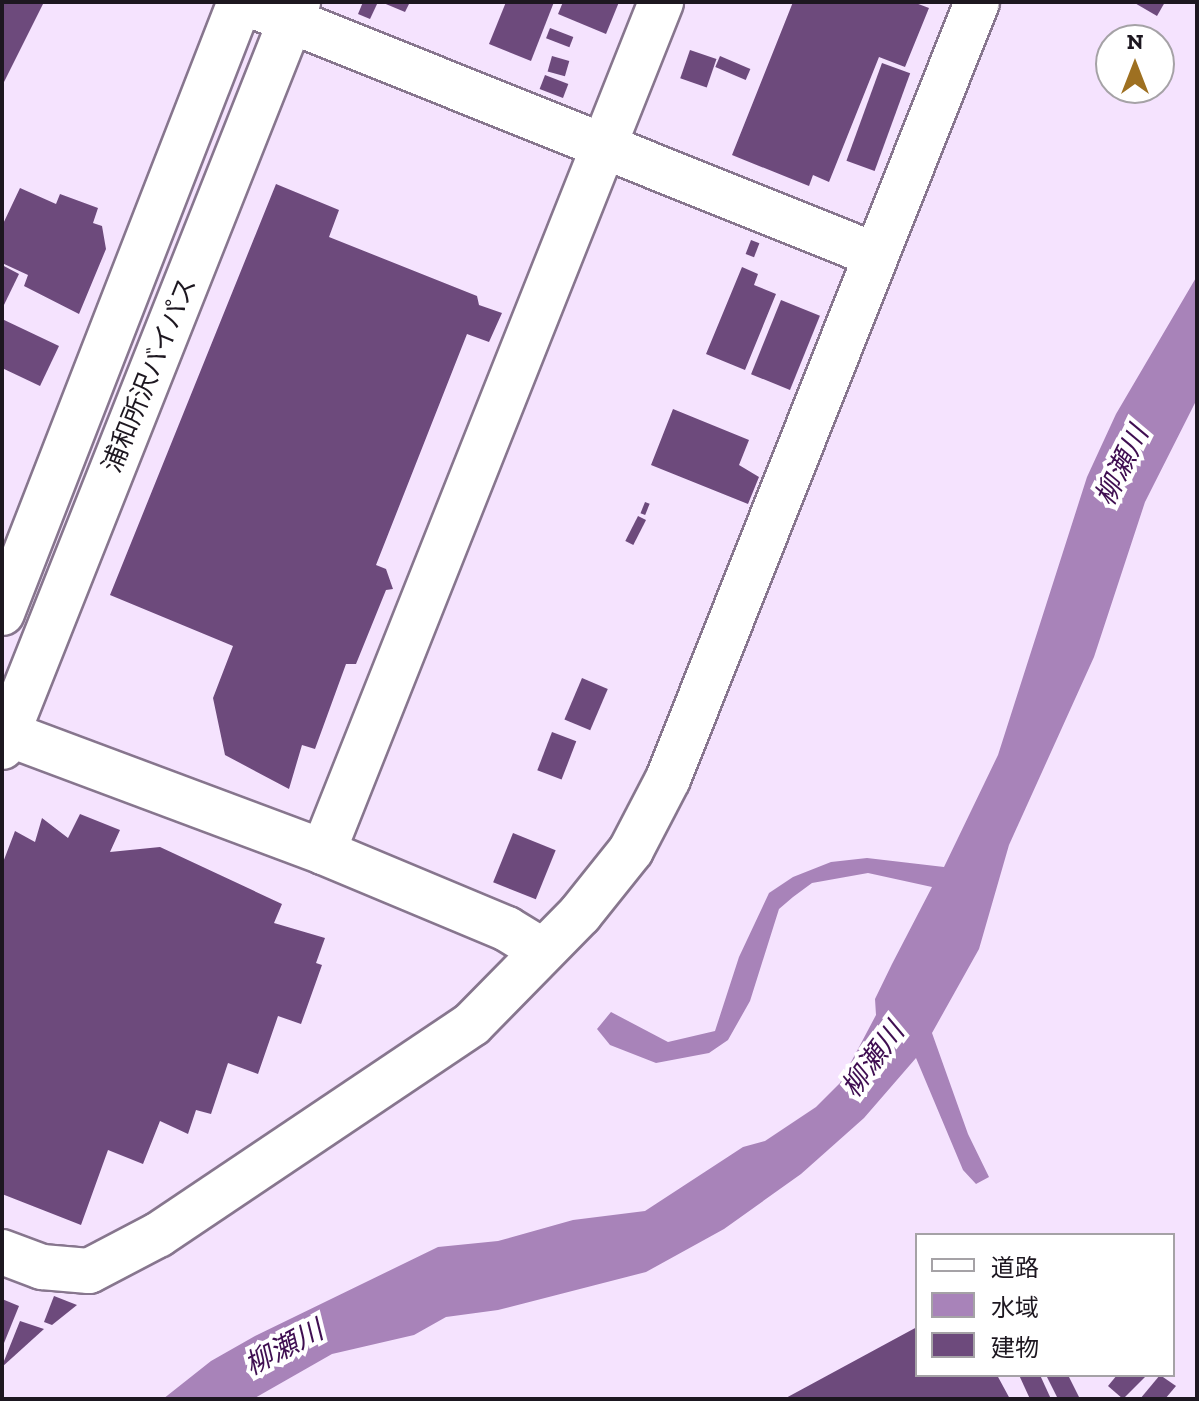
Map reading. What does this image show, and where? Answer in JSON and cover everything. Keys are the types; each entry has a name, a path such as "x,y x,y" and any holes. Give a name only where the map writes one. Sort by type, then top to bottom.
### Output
{"main road":[{"path":"242,2 294,12 875,255"},
{"name":"浦和所沢バイパス","path":"2,613 242,2"},
{"path":"323,852 661,2"},
{"path":"2,1252 65,1271 89,1271 112,1262 451,1041 543,951 631,850 651,818 977,2"},
{"name":"浦和所沢バイパス","path":"5,740 294,12"},
{"path":"5,740 323,852 507,929 543,951"}],"water":[{"name":"柳瀬川","path":"1197,276 1197,399 1145,502 1094,657 1009,845 979,949 932,1033 968,1134 989,1177 976,1184 963,1170 916,1058 864,1118 801,1174 724,1229 646,1272 498,1310 446,1317 414,1335 332,1354 253,1399 163,1399 211,1361 255,1336 438,1247 498,1241 573,1220 645,1211 743,1147 765,1141 816,1107 840,1083 876,1015 875,999 932,887 868,873 812,883 793,897 779,909 750,1001 728,1040 709,1053 656,1063 610,1045 597,1029 611,1012 668,1042 715,1031 739,957 769,893 793,877 831,862 867,858 944,867 998,755 1087,477 1116,414"}],"building":[{"path":"2,2 44,2 2,86"},
{"path":"363,2 378,2 370,19 358,14"},
{"path":"381,2 410,2 405,12"},
{"path":"506,2 554,2 531,61 489,44"},
{"path":"563,2 619,2 606,34 558,14"},
{"path":"793,2 913,2 929,8 905,67 879,57 829,182 813,175 809,186 732,155"},
{"path":"1133,2 1165,2 1157,16"},
{"path":"550,28 573,37 569,47 546,38"},
{"path":"690,50 716,59 707,87 680,78"},
{"path":"552,56 569,61 565,76 548,71"},
{"path":"720,56 750,69 746,80 715,67"},
{"path":"882,63 910,73 875,171 846,161"},
{"path":"545,75 568,84 563,98 540,89"},
{"path":"276,184 339,210 329,237 477,296 479,305 502,313 489,342 467,334 376,565 386,569 393,589 386,590 356,664 346,664 315,749 302,745 289,789 225,755 213,698 233,646 110,595"},
{"path":"20,188 56,204 60,194 98,208 93,223 102,226 106,249 79,314 24,286 28,275 2,263 2,226"},
{"path":"751,240 759,243 754,257 746,254"},
{"path":"2,265 19,274 2,309"},
{"path":"742,267 758,274 754,285 776,294 745,370 706,354"},
{"path":"781,300 820,316 790,390 751,374"},
{"path":"2,319 59,346 40,386 2,368"},
{"path":"673,409 749,440 739,465 759,477 748,504 651,465"},
{"path":"645,502 650,504 645,515 641,513"},
{"path":"638,516 646,520 633,545 625,541"},
{"path":"582,678 608,689 590,730 564,719"},
{"path":"552,732 576,741 562,780 537,770"},
{"path":"80,814 120,830 110,852 160,847 282,904 274,923 325,938 316,963 322,965 301,1024 278,1016 258,1074 228,1063 211,1114 196,1110 188,1134 160,1121 143,1164 108,1150 81,1225 2,1194 2,865 15,831 35,842 42,818 68,838"},
{"path":"513,833 556,850 536,899 493,882"},
{"path":"54,1296 77,1305 52,1325 44,1322"},
{"path":"2,1299 19,1306 2,1348"},
{"path":"20,1321 44,1329 2,1367 2,1366"},
{"path":"915,1328 915,1377 998,1377 1010,1399 784,1399"},
{"path":"1020,1377 1041,1377 1051,1399 1030,1399"},
{"path":"1047,1377 1069,1377 1080,1399 1058,1399"},
{"path":"1115,1377 1145,1377 1123,1399 1108,1386"},
{"path":"1158,1377 1176,1386 1165,1399 1140,1399"}]}
